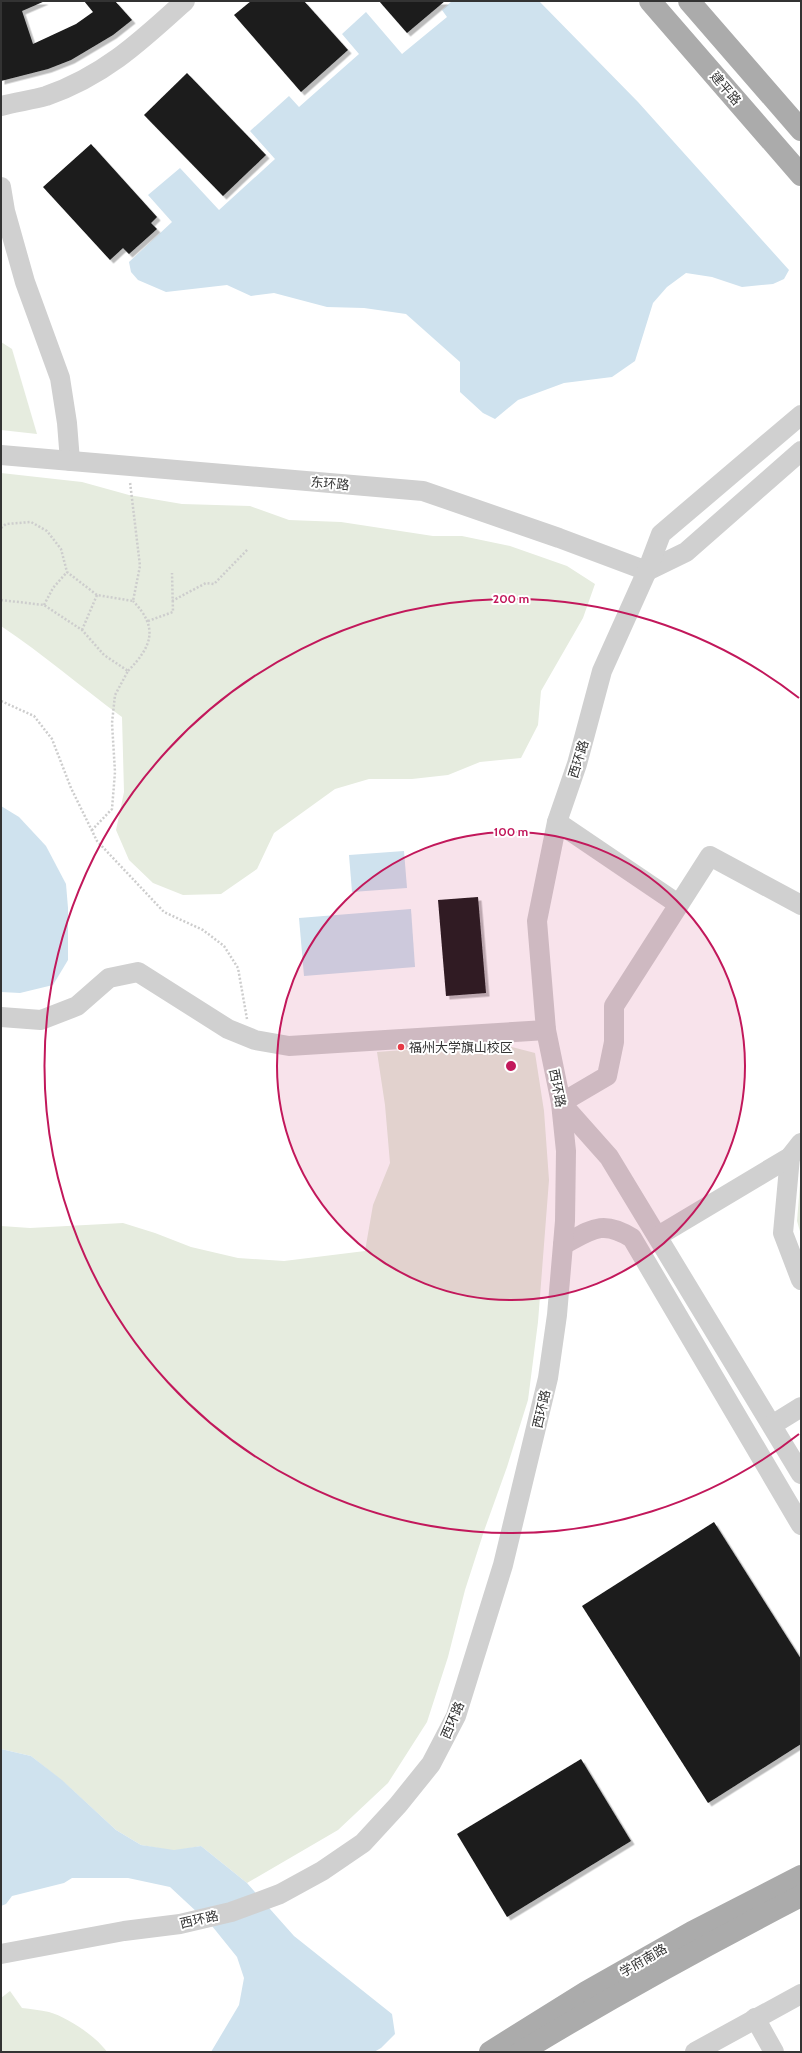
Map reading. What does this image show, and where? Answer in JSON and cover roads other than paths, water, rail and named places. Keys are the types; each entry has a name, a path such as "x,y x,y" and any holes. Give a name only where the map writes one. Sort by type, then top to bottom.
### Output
{"main road":[{"name":"建平路","path":"650,1 801,175"},
{"path":"689,1 801,130"},
{"name":"学府南路","path":"490,2052 586,1992 692,1932 801,1876"},
{"name":"学府南路","path":"521,2052 595,2007 700,1948 801,1896"}],"street":[{"path":"1,106 46,96 95,74 126,54 185,1"},
{"path":"1,187 3,211 25,282 60,378 67,423 70,461"},
{"name":"西环路","path":"1,1954 102,1935 180,1924 231,1912 280,1894 322,1871 363,1843 398,1805 431,1764 456,1716 503,1565 547,1385 557,1314 563,1245 566,1151 561,1104 546,1030 537,921 557,822 577,764 602,671 647,571 661,534 801,415"},
{"path":"647,571 686,552 801,451"},
{"name":"东环路","path":"1,455 423,491 647,571"},
{"path":"557,822 678,904"},
{"path":"775,1480 799,1470 610,1157 561,1104 608,1076 614,1042 614,1006 710,856 801,905"},
{"path":"1,1017 41,1020 77,1006 109,978 138,972 228,1029 249,1037 289,1046 546,1030"},
{"path":"625,1233 653,1228 795,1150"},
{"path":"795,1150 783,1233 801,1280"},
{"path":"563,1245 595,1227 617,1229 632,1238 801,1525"},
{"path":"772,1425 801,1407"},
{"path":"695,2052 801,1994"},
{"path":"755,2018 774,2052"}],"water":[{"path":"452,1 539,1 638,102 789,270 784,279 773,284 742,287 712,277 686,273 667,287 653,303 635,361 612,377 564,383 518,400 495,419 483,413 460,392 460,362 406,314 364,308 327,307 274,293 251,296 227,285 166,292 138,280 131,272 129,262 172,222 148,195 180,168 219,210 275,159 250,131 289,96 299,107 359,54 342,34 366,12 402,54 447,17 442,10"},
{"path":"1,806 19,817 46,846 66,884 68,908 68,960 53,985 20,993 1,992"},
{"path":"404,851 407,888 352,892 349,855"},
{"path":"411,909 415,967 304,976 299,918"},
{"path":"1,1749 31,1756 62,1780 116,1830 141,1845 174,1850 201,1846 247,1883 294,1936 392,2014 395,2034 381,2048 374,2052 211,2052 239,2005 244,1978 237,1957 212,1926 170,1887 128,1878 72,1878 64,1883 12,1896 6,1904 1,1906"}],"place":[{"name":"福州大学旗山校区","path":"401,1047"}]}
